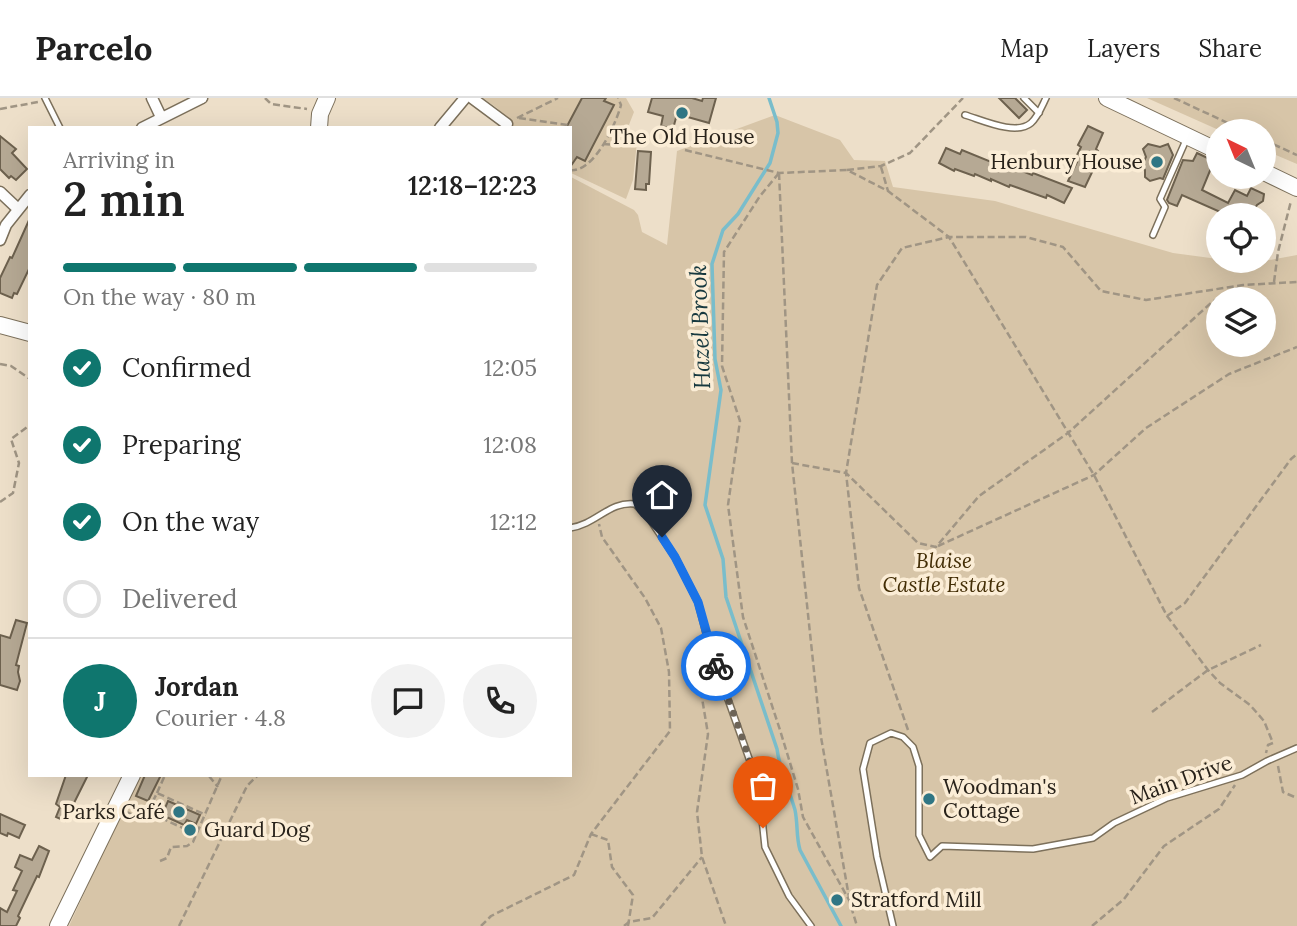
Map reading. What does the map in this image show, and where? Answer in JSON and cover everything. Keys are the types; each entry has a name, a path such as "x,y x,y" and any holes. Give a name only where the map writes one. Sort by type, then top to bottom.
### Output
{"main road":[{"path":"319,121 327,98"},
{"path":"1107,98 1206,146"},
{"path":"1276,179 1296,191"},
{"path":"0,325 28,332"},
{"path":"58,926 131,777"}],"street":[{"path":"152,98 161,117"},
{"path":"145,126 202,98"},
{"path":"442,126 465,98"},
{"path":"472,98 507,124"},
{"path":"0,192 18,209"},
{"path":"0,240 6,225 28,197"}],"lane":[{"path":"46,98 59,126"},
{"path":"1024,98 1039,113"},
{"path":"965,115 1016,128 1032,122 1046,98"},
{"path":"1153,235 1165,207 1160,199 1187,137"},
{"path":"572,528 586,526 616,505 635,504 649,518 675,557 698,602 710,649 751,764 761,809 765,847 789,896 811,926"},
{"path":"893,926 877,857 863,769 870,743 891,733 903,737 913,747"},
{"name":"Main Drive","path":"913,747 919,766 919,835 930,857 942,846 1032,849 1093,838 1114,823 1167,798 1242,775 1297,748"}],"path":[{"path":"0,109 31,104 46,98"},
{"path":"265,98 271,104 302,108 319,121"},
{"path":"558,98 519,118 568,125"},
{"path":"572,170 581,169 616,124 621,105 618,98"},
{"path":"685,150 779,173 881,166 910,153 963,98"},
{"path":"1174,98 1219,119"},
{"path":"603,144 630,146 636,144 637,138 644,139"},
{"path":"1276,145 1297,155"},
{"path":"881,166 888,191"},
{"path":"848,170 888,191 949,237 1094,475 1167,616 1220,683 1250,705 1264,721 1273,743 1266,748 1267,761"},
{"path":"779,173 792,463 821,737 849,900 857,926"},
{"path":"779,173 760,196 724,252 722,366 740,421 728,505 743,617 783,742 803,817 849,900"},
{"path":"1274,282 1278,252 1296,191"},
{"path":"913,747 859,588 846,473 877,285 902,248 949,237 1026,237 1063,247 1101,290 1146,300 1243,285 1297,282"},
{"path":"936,547 979,496 1068,433 1212,302 1243,285"},
{"path":"792,463 846,473 918,544 936,547 1094,475 1146,428 1229,374 1297,347"},
{"path":"0,363 11,366 28,378"},
{"path":"0,502 12,495 19,469 11,439 28,426"},
{"path":"1167,616 1185,603 1291,458 1297,454"},
{"path":"481,926 491,916 574,874 591,834 670,731 668,672 662,628 645,598 602,537 598,517"},
{"path":"704,627 697,629 698,674 708,734 697,812 702,857 726,926"},
{"path":"1152,712 1208,670 1261,645"},
{"path":"1280,774 1283,792 1297,798"},
{"path":"1092,926 1124,900 1164,846 1219,809 1242,775"},
{"path":"147,811 164,777"},
{"path":"210,777 218,787"},
{"path":"160,861 167,858 171,847 187,846 193,842 221,777"},
{"path":"179,926 247,786 256,777"},
{"path":"157,793 206,815"},
{"path":"118,807 133,815 137,807 198,834"},
{"path":"591,834 608,839 612,867 633,894 627,925 652,918 702,857"}],"green space":[{"path":"483,98 626,98 634,112 623,140 637,142 633,180 626,199 572,173 572,126 512,126 497,108"},
{"path":"1147,98 1297,98 1297,164 1276,155 1276,119 1206,119 1206,124"},
{"name":"Blaise Castle Estate","path":"775,115 840,140 854,160 885,161 893,187 995,201 1173,253 1206,257 1206,273 1276,273 1276,259 1297,255 1297,926 69,926 138,777 572,777 572,178 634,210 642,232 667,245 677,151"}],"building":[{"path":"582,98 606,98 604,101 614,105 585,161 577,157 572,164 572,126 567,126"},
{"name":"The Old House","path":"652,98 692,98 702,101 703,98 716,98 709,123 677,114 673,129 661,126 663,116 648,112"},
{"path":"999,98 1015,98 1027,110 1019,118"},
{"path":"1088,126 1103,133 1091,166 1094,168 1085,187 1068,181 1077,162 1074,161 1081,147 1078,145"},
{"path":"0,136 16,149 12,153 27,169 16,180 11,176 9,178 0,169"},
{"name":"Henbury House","path":"1148,144 1160,147 1168,144 1173,155 1163,179 1150,181 1145,177 1145,170 1141,167 1146,157 1143,149"},
{"path":"946,148 960,154 962,150 996,164 997,161 1072,188 1064,203 1047,195 1046,198 975,174 974,176 955,169 954,171 939,163"},
{"path":"638,151 651,152 649,184 646,184 646,190 635,189"},
{"path":"1197,153 1206,157 1206,180 1202,190 1228,203 1206,203 1206,206 1182,195 1177,206 1169,203 1167,200 1183,160 1193,161"},
{"path":"1250,189 1264,194 1263,201 1228,203 1235,190 1247,196"},
{"path":"28,222 28,271 17,294 14,293 12,298 0,293 0,278 10,257 12,258"},
{"path":"16,620 27,623 16,665 19,666 20,681 17,690 0,685 0,635 10,638"},
{"path":"65,777 87,777 65,821 56,817 60,807 56,804"},
{"path":"144,777 160,777 148,801 136,796"},
{"name":"Parks Café","path":"168,801 200,815 196,824 187,820 184,825 162,815"},
{"path":"0,814 25,825 19,838 0,833"},
{"path":"39,846 49,851 39,877 37,876 18,916 20,918 16,926 0,926 0,908 7,912 17,891 13,890 22,871 15,867 20,855 32,860"}],"waterway":[{"name":"Hazel Brook","path":"769,98 778,133 770,163 738,214 723,230 712,264 715,359 721,390 705,505 723,559 726,597 795,810 800,850 841,926"}],"way so far":[{"path":"716,666 751,764 763,828"}],"place":[{"name":"The Old House","path":"682,113"},
{"name":"Henbury House","path":"1157,162"},
{"name":"Woodman's Cottage","path":"929,799"},
{"name":"Parks Café","path":"179,812"},
{"name":"Guard Dog","path":"190,830"},
{"name":"Stratford Mill","path":"837,900"}],"route":[{"path":"662,537 698,602 716,666"}]}
